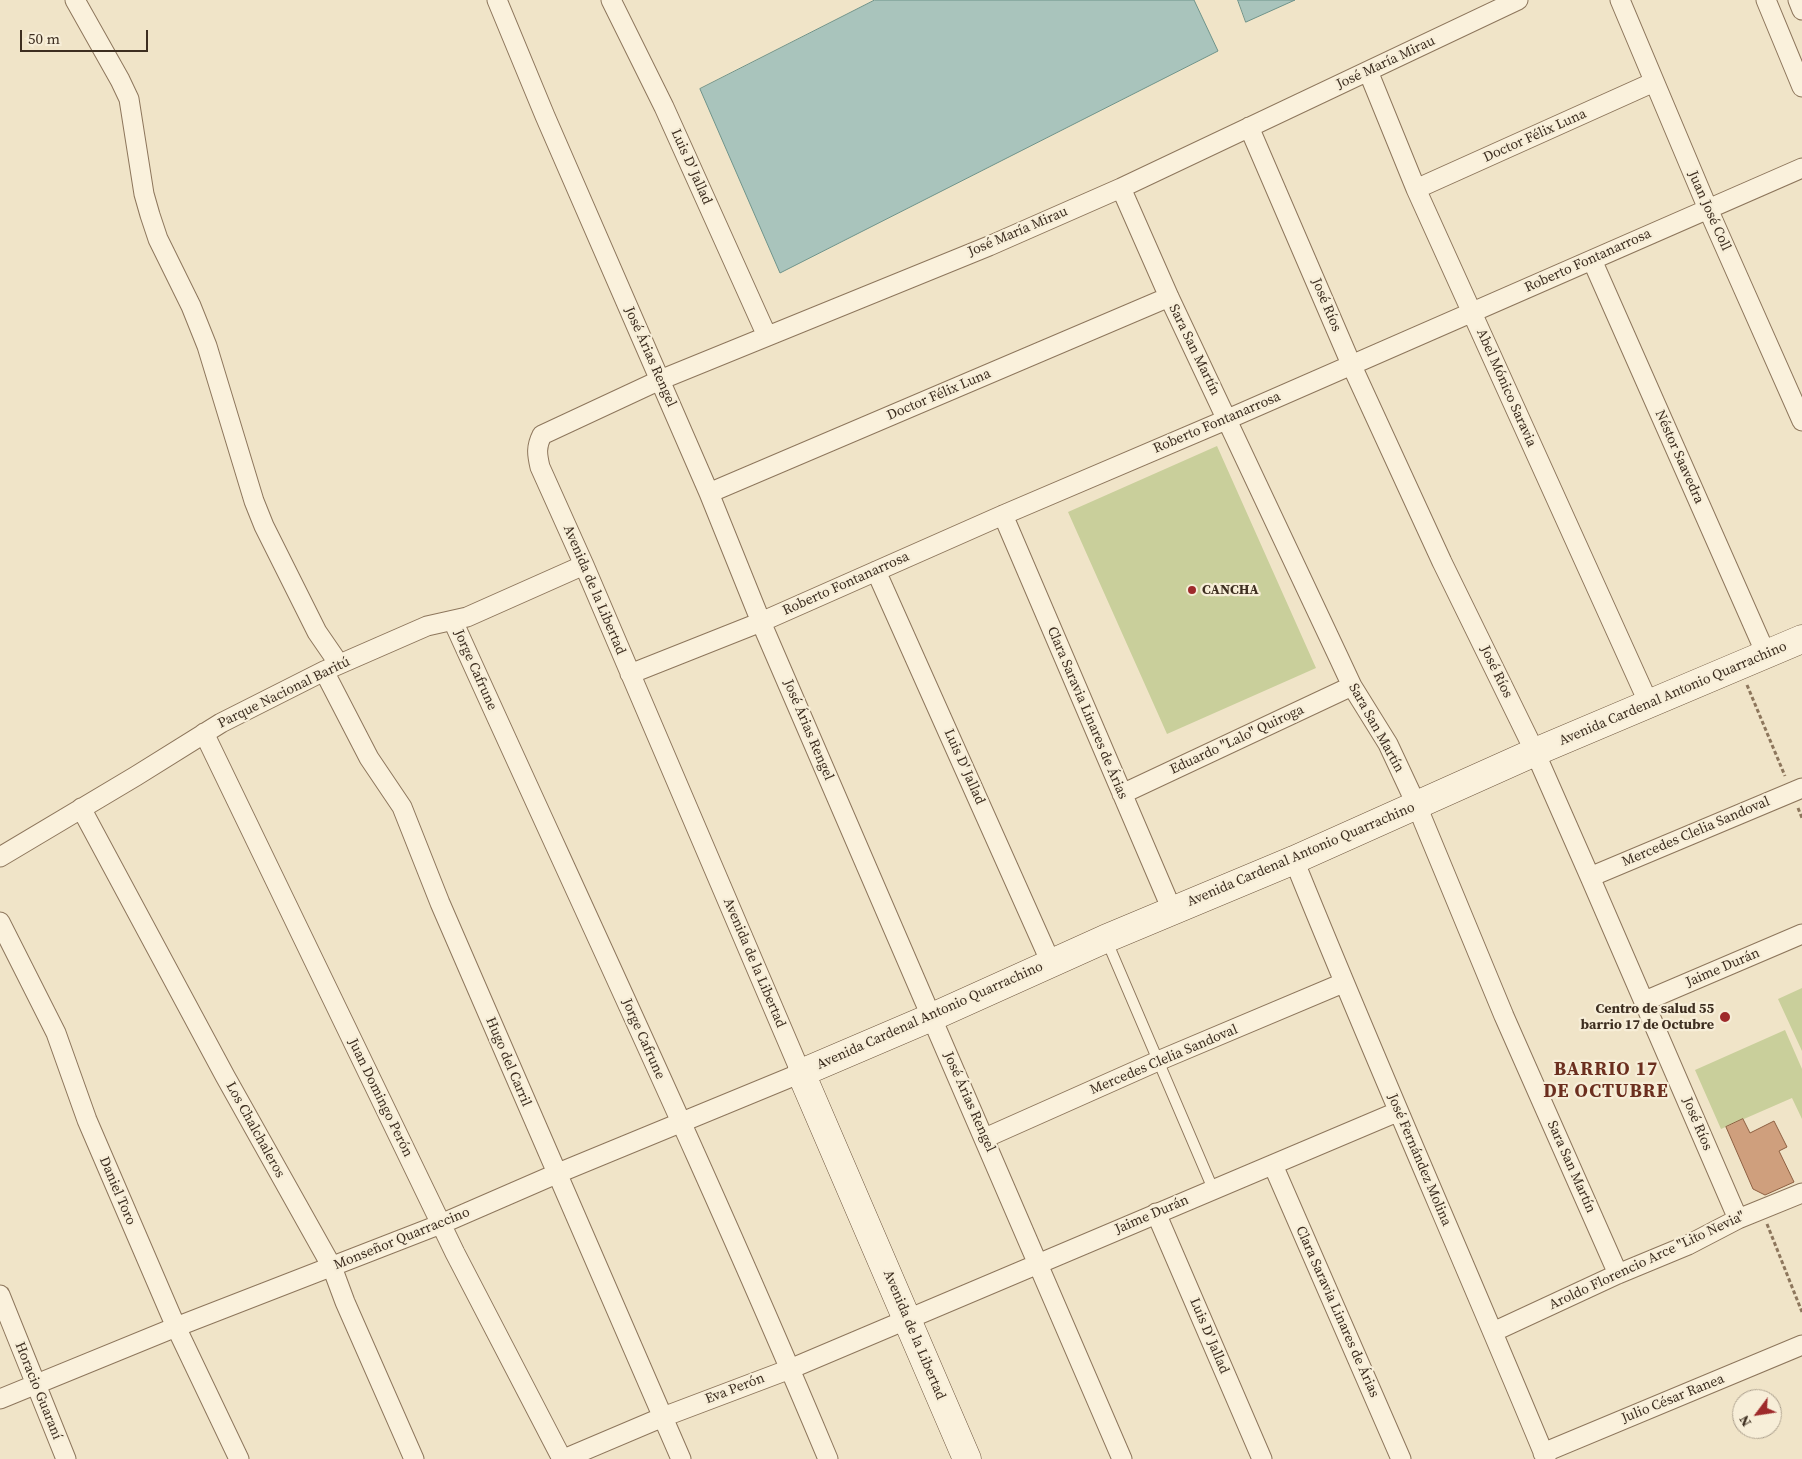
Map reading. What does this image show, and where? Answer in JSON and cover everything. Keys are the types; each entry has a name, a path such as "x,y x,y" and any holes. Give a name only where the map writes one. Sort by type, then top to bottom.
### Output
{"street":[{"name":"Hugo del Carril","path":"75,0 120,80 129,100 144,194 150,215 158,239 191,306 207,346 254,500 264,526 317,632 369,758 402,807 440,903 681,1459"},
{"name":"José Árias Rengel","path":"496,0 544,116 709,493 761,622 1122,1459"},
{"name":"Luis D' Jallad","path":"611,0 664,107 767,336"},
{"name":"José María Mirau","path":"540,467 536,452 542,435 660,380 989,246 1121,188 1518,0"},
{"name":"Juan José Coll","path":"1620,0 1708,209 1802,421"},
{"path":"1766,0 1802,87"},
{"path":"1798,0 1802,10"},
{"name":"Abel Mónico Saravia","path":"1368,71 1416,189 1650,704"},
{"name":"Doctor Félix Luna","path":"1416,189 1654,82"},
{"name":"José Ríos","path":"1249,127 1351,364 1442,562 1535,752 1738,1219"},
{"name":"Roberto Fontanarrosa","path":"630,674 761,622 876,570 1228,419 1802,168"},
{"name":"Sara San Martín","path":"1121,188 1169,297 1352,686 1388,744 1417,806 1504,1016 1618,1274"},
{"name":"Néstor Saavedra","path":"1592,260 1766,654"},
{"name":"Doctor Félix Luna","path":"709,493 1169,297"},
{"name":"Avenida de la Libertad","path":"540,467 967,1459"},
{"name":"Clara Saravia Linares de Árias","path":"1003,515 1172,910"},
{"name":"Parque Nacional Baritú","path":"0,857 204,733 331,668 427,626 467,617 584,566"},
{"name":"Luis D' Jallad","path":"876,570 1051,963"},
{"name":"Jorge Cafrune","path":"453,621 681,1124 828,1459"},
{"name":"Avenida Cardenal Antonio Quarrachino","path":"801,1073 1172,910 1294,860 1535,752 1802,639"},
{"name":"Eduardo \"Lalo\" Quiroga","path":"1122,794 1352,686"},
{"name":"Juan Domingo Perón","path":"204,733 441,1224 563,1459"},
{"name":"Mercedes Clelia Sandoval","path":"1590,877 1797,790"},
{"name":"Los Chalchaleros","path":"81,808 224,1076 332,1267 345,1302 414,1459"},
{"name":"José Fernández Molina","path":"1294,860 1397,1112 1545,1456"},
{"name":"Daniel Toro","path":"0,922 56,1033 87,1120 176,1327 239,1459"},
{"name":"Jaime Durán","path":"1645,1002 1802,934"},
{"name":"Mercedes Clelia Sandoval","path":"985,1138 1343,983"},
{"name":"Monseñor Quarraccino","path":"0,1399 176,1327 441,1224 556,1174 801,1073"},
{"name":"Jaime Durán","path":"906,1319 1397,1112"},
{"name":"Clara Saravia Linares de Árias","path":"1273,1165 1401,1459"},
{"name":"Aroldo Florencio Arce \"Lito Nevia\"","path":"1493,1332 1618,1274 1688,1245 1738,1219 1802,1193"},
{"name":"Luis D' Jallad","path":"1156,1213 1262,1459"},
{"name":"Horacio Guaraní","path":"0,1295 66,1459"},
{"name":"Eva Perón","path":"563,1459 663,1417 790,1369 906,1319"},
{"name":"Julio César Ranea","path":"1545,1456 1802,1346"}],"lane":[{"path":"1105,939 1213,1189"}],"path":[{"path":"1739,666 1797,790 1802,818"},
{"path":"1761,1210 1802,1312"}],"green space":[{"name":"CANCHA","path":"1217,446 1316,668 1167,734 1068,512"},
{"path":"1802,988 1802,1051 1778,999"},
{"path":"1785,1030 1802,1069 1802,1119 1792,1098 1721,1129 1695,1070"}],"water":[{"path":"875,0 1194,0 1218,51 780,273 700,89"},
{"path":"1238,0 1295,0 1246,22"}],"building":[{"path":"1743,1119 1750,1133 1774,1121 1787,1147 1779,1151 1794,1182 1765,1195 1753,1189 1726,1127"}],"place":[{"name":"CANCHA","path":"1192,590"},
{"name":"Centro de salud 55 barrio 17 de Octubre","path":"1725,1017"}],"district":[{"name":"BARRIO 17 DE OCTUBRE","path":"1606,1081"}]}
